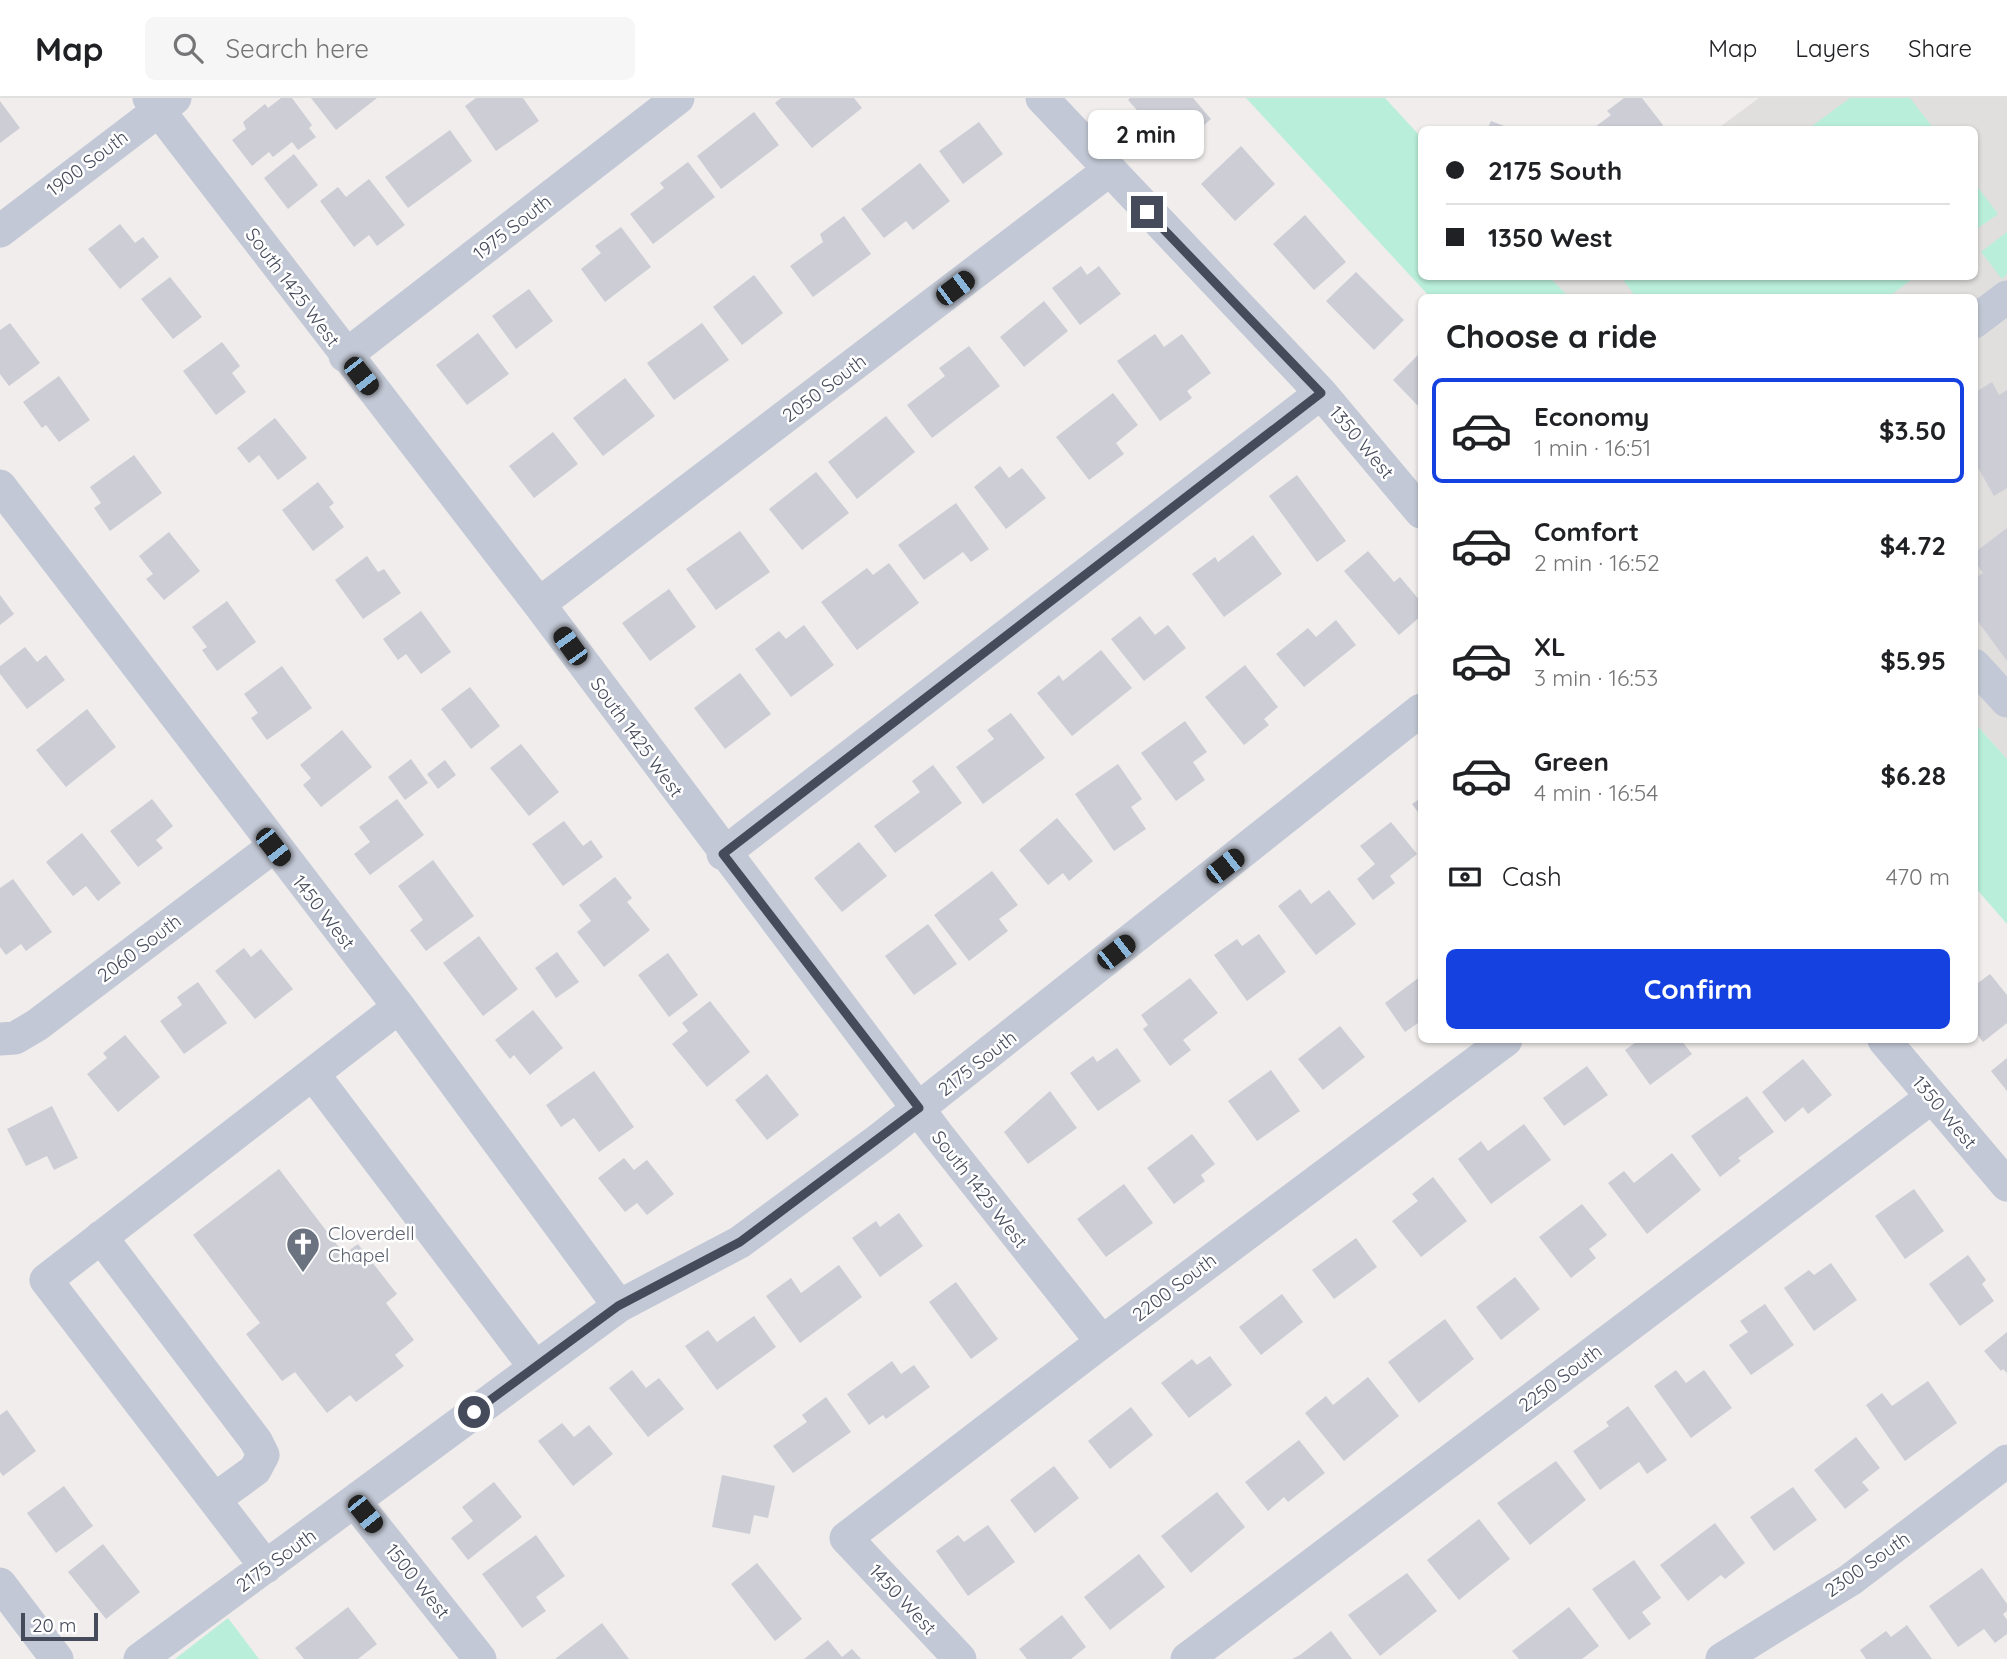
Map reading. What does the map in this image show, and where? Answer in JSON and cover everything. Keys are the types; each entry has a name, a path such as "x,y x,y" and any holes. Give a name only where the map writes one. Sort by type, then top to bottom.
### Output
{"street":[{"name":"1975 South","path":"345,356 678,98"},
{"name":"1350 West","path":"1042,98 1108,172 1321,393 1418,508"},
{"name":"South 1425 West","path":"161,102 345,356 539,604 723,854 1102,1342"},
{"name":"1900 South","path":"0,231 161,102"},
{"name":"2050 South","path":"539,604 1108,172"},
{"path":"1978,319 2007,297"},
{"path":"723,854 1321,393"},
{"name":"1450 West","path":"0,486 273,847 398,1007 618,1306"},
{"path":"1978,668 2007,701"},
{"name":"2175 South","path":"140,1659 618,1306 740,1242 919,1108 1418,712"},
{"name":"2060 South","path":"0,1039 15,1038 37,1025 273,847"},
{"path":"266,1567 46,1280 398,1007"},
{"name":"2200 South","path":"846,1538 1102,1342 1502,1043"},
{"name":"1350 West","path":"1887,1043 2007,1185"},
{"path":"313,1074 534,1366"},
{"name":"2250 South","path":"1187,1659 1933,1097"},
{"path":"101,1237 256,1440 263,1455 255,1470 215,1499"},
{"name":"2300 South","path":"1722,1659 1850,1580 2007,1461"},
{"name":"1500 West","path":"355,1502 480,1659"},
{"name":"1450 West","path":"846,1538 960,1659"},
{"path":"0,1584 57,1659"}],"shaded area":[{"path":"1759,98 2007,98 2007,759 1978,726 1978,294 1565,294 1552,280 1978,280 1978,126 1721,126"}],"green space":[{"path":"1246,98 1385,98 1418,134 1418,280 1552,280 1566,294 1427,294"},
{"path":"1850,98 1910,98 1932,126 1812,126"},
{"path":"1978,187 1998,214 1978,228"},
{"path":"2007,232 2007,274 2002,279 1981,252"},
{"path":"1623,280 1911,280 1892,294 1634,294"},
{"path":"1978,726 2007,759 2007,924 1978,891"},
{"path":"228,1618 259,1659 175,1659"}],"building":[{"path":"281,98 292,98 312,125 309,128 316,137 298,150 292,142 273,157 269,152 252,166 232,140 246,129 243,122 265,104 268,108"},
{"path":"311,98 377,98 336,130"},
{"path":"476,98 523,98 539,121 496,151 465,106"},
{"path":"781,98 854,98 862,108 812,148 775,103"},
{"path":"1193,98 1211,119 1181,145 1158,118 1150,125 1128,100"},
{"path":"1624,98 1642,98 1663,125 1596,126 1611,115 1607,111"},
{"path":"0,101 20,128 0,143"},
{"path":"754,112 779,145 721,189 697,156"},
{"path":"1491,121 1504,126 1489,126"},
{"path":"979,122 1003,154 963,184 939,151"},
{"path":"450,130 472,161 408,208 385,177"},
{"path":"1241,146 1275,184 1235,221 1201,184"},
{"path":"294,154 318,185 288,209 264,178"},
{"path":"688,162 715,197 653,244 630,214 664,188 660,183"},
{"path":"920,163 950,201 913,230 906,221 884,238 861,209"},
{"path":"369,179 405,225 377,246 369,235 354,247 320,201 338,187 346,197"},
{"path":"1305,215 1346,262 1314,290 1273,244"},
{"path":"844,216 871,254 813,297 790,266 823,242 820,234"},
{"path":"120,224 135,243 143,237 159,257 120,289 88,249"},
{"path":"621,227 651,267 605,302 581,269 601,253 595,246"},
{"path":"1081,266 1087,275 1099,266 1121,294 1080,325 1052,288"},
{"path":"1356,272 1404,320 1374,350 1326,301"},
{"path":"754,275 783,313 742,345 713,307"},
{"path":"170,277 202,317 173,339 141,299"},
{"path":"529,289 553,321 516,349 492,316"},
{"path":"1044,301 1068,331 1024,367 1000,337"},
{"path":"10,323 40,363 9,386 0,374 0,330"},
{"path":"702,323 729,360 674,400 647,363"},
{"path":"478,333 509,374 467,405 436,365"},
{"path":"1155,334 1164,347 1182,334 1211,373 1187,391 1192,398 1160,421 1117,361"},
{"path":"222,342 240,366 232,373 246,392 216,415 183,371"},
{"path":"969,346 1000,386 932,438 907,405 945,376 939,368"},
{"path":"1418,355 1418,406 1393,380"},
{"path":"59,376 90,420 59,442 46,425 42,428 23,402"},
{"path":"625,378 655,416 603,456 573,418"},
{"path":"1992,382 1999,395 2007,390 2007,488 1994,496 1978,468 1978,391"},
{"path":"1113,393 1138,425 1116,443 1124,454 1089,480 1056,437"},
{"path":"886,416 915,452 857,499 828,462"},
{"path":"275,418 307,458 278,480 259,455 249,463 237,448"},
{"path":"553,432 578,464 534,498 509,466"},
{"path":"134,455 162,493 110,531 94,508 101,503 90,487"},
{"path":"1000,466 1009,478 1022,468 1046,498 1006,529 974,487"},
{"path":"816,472 849,513 802,550 769,509"},
{"path":"1297,475 1346,541 1317,562 1269,496"},
{"path":"318,482 334,503 329,507 344,527 313,551 282,510"},
{"path":"956,503 989,549 971,562 963,552 924,580 898,545"},
{"path":"2007,528 2007,661 1978,621 1978,576 1983,573 1978,566 1978,550"},
{"path":"740,531 770,572 716,610 686,569"},
{"path":"169,532 200,571 164,600 146,579 153,574 139,556"},
{"path":"1253,535 1282,574 1224,617 1192,574 1215,557 1218,562"},
{"path":"1368,551 1394,582 1400,577 1418,598 1418,619 1399,635 1344,571"},
{"path":"367,556 378,572 384,569 401,593 363,619 335,580"},
{"path":"889,563 919,603 857,650 821,602 867,568 873,575"},
{"path":"669,589 696,627 650,661 622,623"},
{"path":"0,595 14,614 0,625"},
{"path":"227,601 256,642 217,671 202,650 207,647 192,627"},
{"path":"421,611 451,652 421,674 406,654 398,660 383,639"},
{"path":"1140,616 1155,635 1168,625 1186,648 1144,681 1111,639"},
{"path":"1336,620 1356,645 1304,687 1276,654 1308,628 1316,637"},
{"path":"804,625 834,665 791,697 755,649 779,631 786,639"},
{"path":"25,647 37,662 46,655 65,680 27,709 0,674 0,666"},
{"path":"1101,650 1132,688 1072,736 1037,693 1059,675 1063,681"},
{"path":"1245,665 1278,707 1264,719 1269,725 1244,745 1205,697"},
{"path":"282,666 312,708 267,740 251,718 258,713 244,694"},
{"path":"740,673 771,714 725,749 694,708"},
{"path":"470,687 500,726 471,749 441,709"},
{"path":"87,709 116,747 66,787 36,750"},
{"path":"1011,713 1045,758 983,804 956,767 994,739 987,730"},
{"path":"1185,721 1207,752 1193,762 1205,780 1176,801 1141,753"},
{"path":"342,730 372,767 321,807 303,785 311,778 300,765"},
{"path":"521,744 559,792 529,816 490,768"},
{"path":"411,759 428,783 405,800 388,777"},
{"path":"445,760 456,775 438,789 427,774"},
{"path":"1118,764 1142,799 1131,807 1146,829 1114,851 1075,794"},
{"path":"933,765 962,803 895,853 874,826 920,792 912,781"},
{"path":"152,799 173,826 156,840 163,848 138,867 110,831"},
{"path":"397,799 424,835 370,875 354,854 370,842 359,827"},
{"path":"1418,800 1418,812 1412,804"},
{"path":"1057,818 1093,861 1069,881 1063,873 1048,885 1019,850"},
{"path":"564,821 583,846 591,840 603,857 563,886 532,844"},
{"path":"1391,822 1417,854 1390,876 1395,883 1373,900 1357,879 1375,864 1360,846"},
{"path":"82,833 121,883 98,901 86,886 73,896 46,862"},
{"path":"859,842 887,876 842,912 814,878"},
{"path":"433,860 474,916 426,951 410,930 423,920 398,886"},
{"path":"992,871 1018,905 999,919 1008,931 969,961 934,915"},
{"path":"615,877 632,898 627,902 650,930 604,967 577,932 591,921 579,905"},
{"path":"13,879 52,932 26,951 21,944 6,955 0,947 0,888"},
{"path":"1300,889 1311,904 1329,890 1356,924 1316,955 1278,906"},
{"path":"928,924 957,964 914,995 885,956"},
{"path":"1259,934 1286,972 1247,1001 1214,955 1237,939 1242,946"},
{"path":"479,936 518,989 483,1016 443,963"},
{"path":"244,948 251,957 261,949 293,989 255,1019 215,971"},
{"path":"557,952 579,982 556,998 535,968"},
{"path":"668,953 698,995 669,1017 638,975"},
{"path":"1990,974 2007,995 2007,1023 1983,1042 1978,1035 1978,983"},
{"path":"1190,978 1218,1013 1183,1040 1191,1050 1170,1066 1143,1029 1148,1025 1141,1015"},
{"path":"1418,978 1418,1023 1405,1032 1385,1003"},
{"path":"198,982 227,1023 184,1054 160,1021 182,1005 177,997"},
{"path":"710,1001 750,1052 707,1087 672,1044 688,1031 682,1023"},
{"path":"533,1010 563,1048 530,1075 514,1055 510,1059 495,1040"},
{"path":"1340,1026 1365,1057 1323,1090 1298,1059"},
{"path":"125,1035 160,1077 118,1112 87,1074 107,1058 103,1053"},
{"path":"1635,1043 1683,1043 1692,1054 1650,1085 1625,1050"},
{"path":"1117,1048 1141,1081 1098,1111 1070,1073 1093,1056 1097,1062"},
{"path":"2007,1058 2007,1091 1991,1071"},
{"path":"1803,1059 1832,1095 1808,1114 1803,1107 1785,1122 1762,1092"},
{"path":"1587,1066 1608,1095 1564,1126 1543,1098"},
{"path":"1271,1070 1300,1111 1257,1141 1228,1101"},
{"path":"594,1071 634,1127 599,1152 574,1118 561,1127 546,1105"},
{"path":"767,1074 799,1115 767,1140 735,1100"},
{"path":"1050,1091 1077,1128 1028,1164 1004,1132"},
{"path":"1747,1096 1774,1132 1738,1158 1741,1161 1720,1177 1691,1136"},
{"path":"52,1106 78,1158 54,1170 47,1156 26,1166 7,1129"},
{"path":"1524,1124 1551,1160 1491,1204 1458,1159 1481,1141 1488,1151"},
{"path":"1192,1134 1215,1164 1201,1175 1205,1181 1174,1204 1147,1168"},
{"path":"1672,1153 1701,1190 1647,1234 1608,1183 1624,1171 1634,1183"},
{"path":"624,1158 634,1170 647,1160 674,1194 647,1215 637,1203 625,1212 598,1178"},
{"name":"Cloverdell Chapel","path":"279,1169 344,1254 358,1244 397,1294 386,1303 414,1340 395,1355 404,1366 356,1402 350,1395 327,1413 295,1372 282,1381 246,1334 260,1323 193,1235"},
{"path":"1433,1177 1467,1221 1421,1257 1392,1221 1418,1201 1412,1194"},
{"path":"1124,1184 1153,1223 1106,1257 1077,1219"},
{"path":"1914,1189 1944,1231 1905,1259 1875,1216"},
{"path":"1582,1204 1607,1235 1589,1249 1596,1258 1571,1278 1539,1237"},
{"path":"899,1213 923,1246 880,1277 852,1238 876,1221 880,1227"},
{"path":"1356,1238 1377,1267 1334,1299 1312,1270"},
{"path":"1968,1255 1986,1280 1982,1284 1994,1301 1960,1326 1929,1284"},
{"path":"1831,1263 1857,1300 1814,1331 1784,1288 1809,1270 1814,1275"},
{"path":"839,1265 862,1297 800,1343 766,1296 791,1278 801,1293"},
{"path":"1515,1277 1540,1309 1501,1340 1476,1307"},
{"path":"956,1282 998,1339 971,1359 929,1302"},
{"path":"1282,1294 1303,1322 1261,1355 1239,1327"},
{"path":"1765,1304 1794,1345 1751,1375 1729,1345 1748,1332 1740,1321"},
{"path":"754,1316 776,1347 717,1390 685,1346 708,1330 717,1342"},
{"path":"1445,1319 1474,1359 1419,1403 1388,1362"},
{"path":"2007,1332 2007,1373 2003,1369 2001,1371 1984,1351"},
{"path":"1210,1356 1232,1385 1189,1418 1161,1383 1192,1359 1197,1365"},
{"path":"892,1361 901,1374 914,1365 930,1387 886,1419 883,1415 869,1425 847,1394"},
{"path":"632,1370 646,1388 659,1378 684,1409 648,1437 609,1388"},
{"path":"1676,1370 1686,1383 1704,1370 1732,1408 1691,1438 1654,1386"},
{"path":"1368,1377 1399,1416 1344,1461 1305,1413 1326,1396 1333,1405"},
{"path":"1928,1381 1957,1423 1905,1461 1866,1405 1882,1393 1892,1406"},
{"path":"826,1397 851,1432 793,1473 773,1446 807,1422 802,1415"},
{"path":"1628,1406 1667,1460 1647,1474 1639,1462 1600,1490 1573,1451 1609,1426 1606,1422"},
{"path":"1131,1407 1153,1435 1110,1469 1088,1441"},
{"path":"7,1410 36,1451 3,1476 0,1472 0,1415"},
{"path":"562,1423 574,1437 589,1425 613,1454 573,1486 538,1441"},
{"path":"1856,1437 1880,1468 1862,1482 1869,1490 1845,1509 1814,1470"},
{"path":"1299,1440 1325,1473 1288,1502 1284,1497 1268,1511 1245,1482"},
{"path":"1556,1461 1586,1500 1530,1545 1497,1503"},
{"path":"1054,1466 1079,1498 1035,1533 1010,1500"},
{"path":"722,1475 775,1486 768,1518 754,1515 750,1534 712,1527"},
{"path":"494,1482 522,1517 468,1560 451,1538 473,1521 462,1507"},
{"path":"64,1486 93,1526 56,1553 27,1513"},
{"path":"1793,1487 1817,1520 1774,1551 1750,1517"},
{"path":"1217,1492 1245,1527 1191,1573 1161,1536"},
{"path":"1479,1519 1510,1559 1459,1600 1427,1560"},
{"path":"1715,1523 1745,1563 1725,1579 1721,1575 1688,1601 1660,1565"},
{"path":"988,1525 1015,1562 968,1596 936,1551 958,1535 964,1542"},
{"path":"536,1535 565,1576 536,1597 546,1611 522,1628 482,1574"},
{"path":"103,1544 140,1592 106,1619 68,1572"},
{"path":"1139,1554 1165,1587 1110,1630 1084,1597"},
{"path":"1634,1560 1661,1598 1642,1612 1651,1624 1629,1640 1592,1589"},
{"path":"757,1563 802,1619 775,1641 731,1584"},
{"path":"1982,1568 2007,1604 2007,1611 2003,1614 2007,1620 2007,1634 1995,1643 1984,1629 1958,1647 1929,1606"},
{"path":"1407,1573 1437,1611 1380,1656 1348,1615"},
{"path":"348,1607 377,1644 358,1659 304,1659 295,1648"},
{"path":"1569,1607 1599,1646 1582,1659 1519,1659 1512,1651"},
{"path":"1062,1615 1086,1647 1071,1659 1027,1659 1019,1649"},
{"path":"602,1623 629,1659 555,1659"},
{"path":"1907,1625 1932,1659 1866,1659 1860,1650 1886,1631 1891,1637"},
{"path":"1331,1631 1352,1659 1292,1659 1300,1655"},
{"path":"828,1640 842,1657 852,1649 861,1659 804,1659"}],"place":[{"name":"Cloverdell Chapel","path":"303,1274"}],"route":[{"path":"474,1412 618,1306 718,1256 740,1242 919,1108 723,854 1321,393 1147,212"}]}
